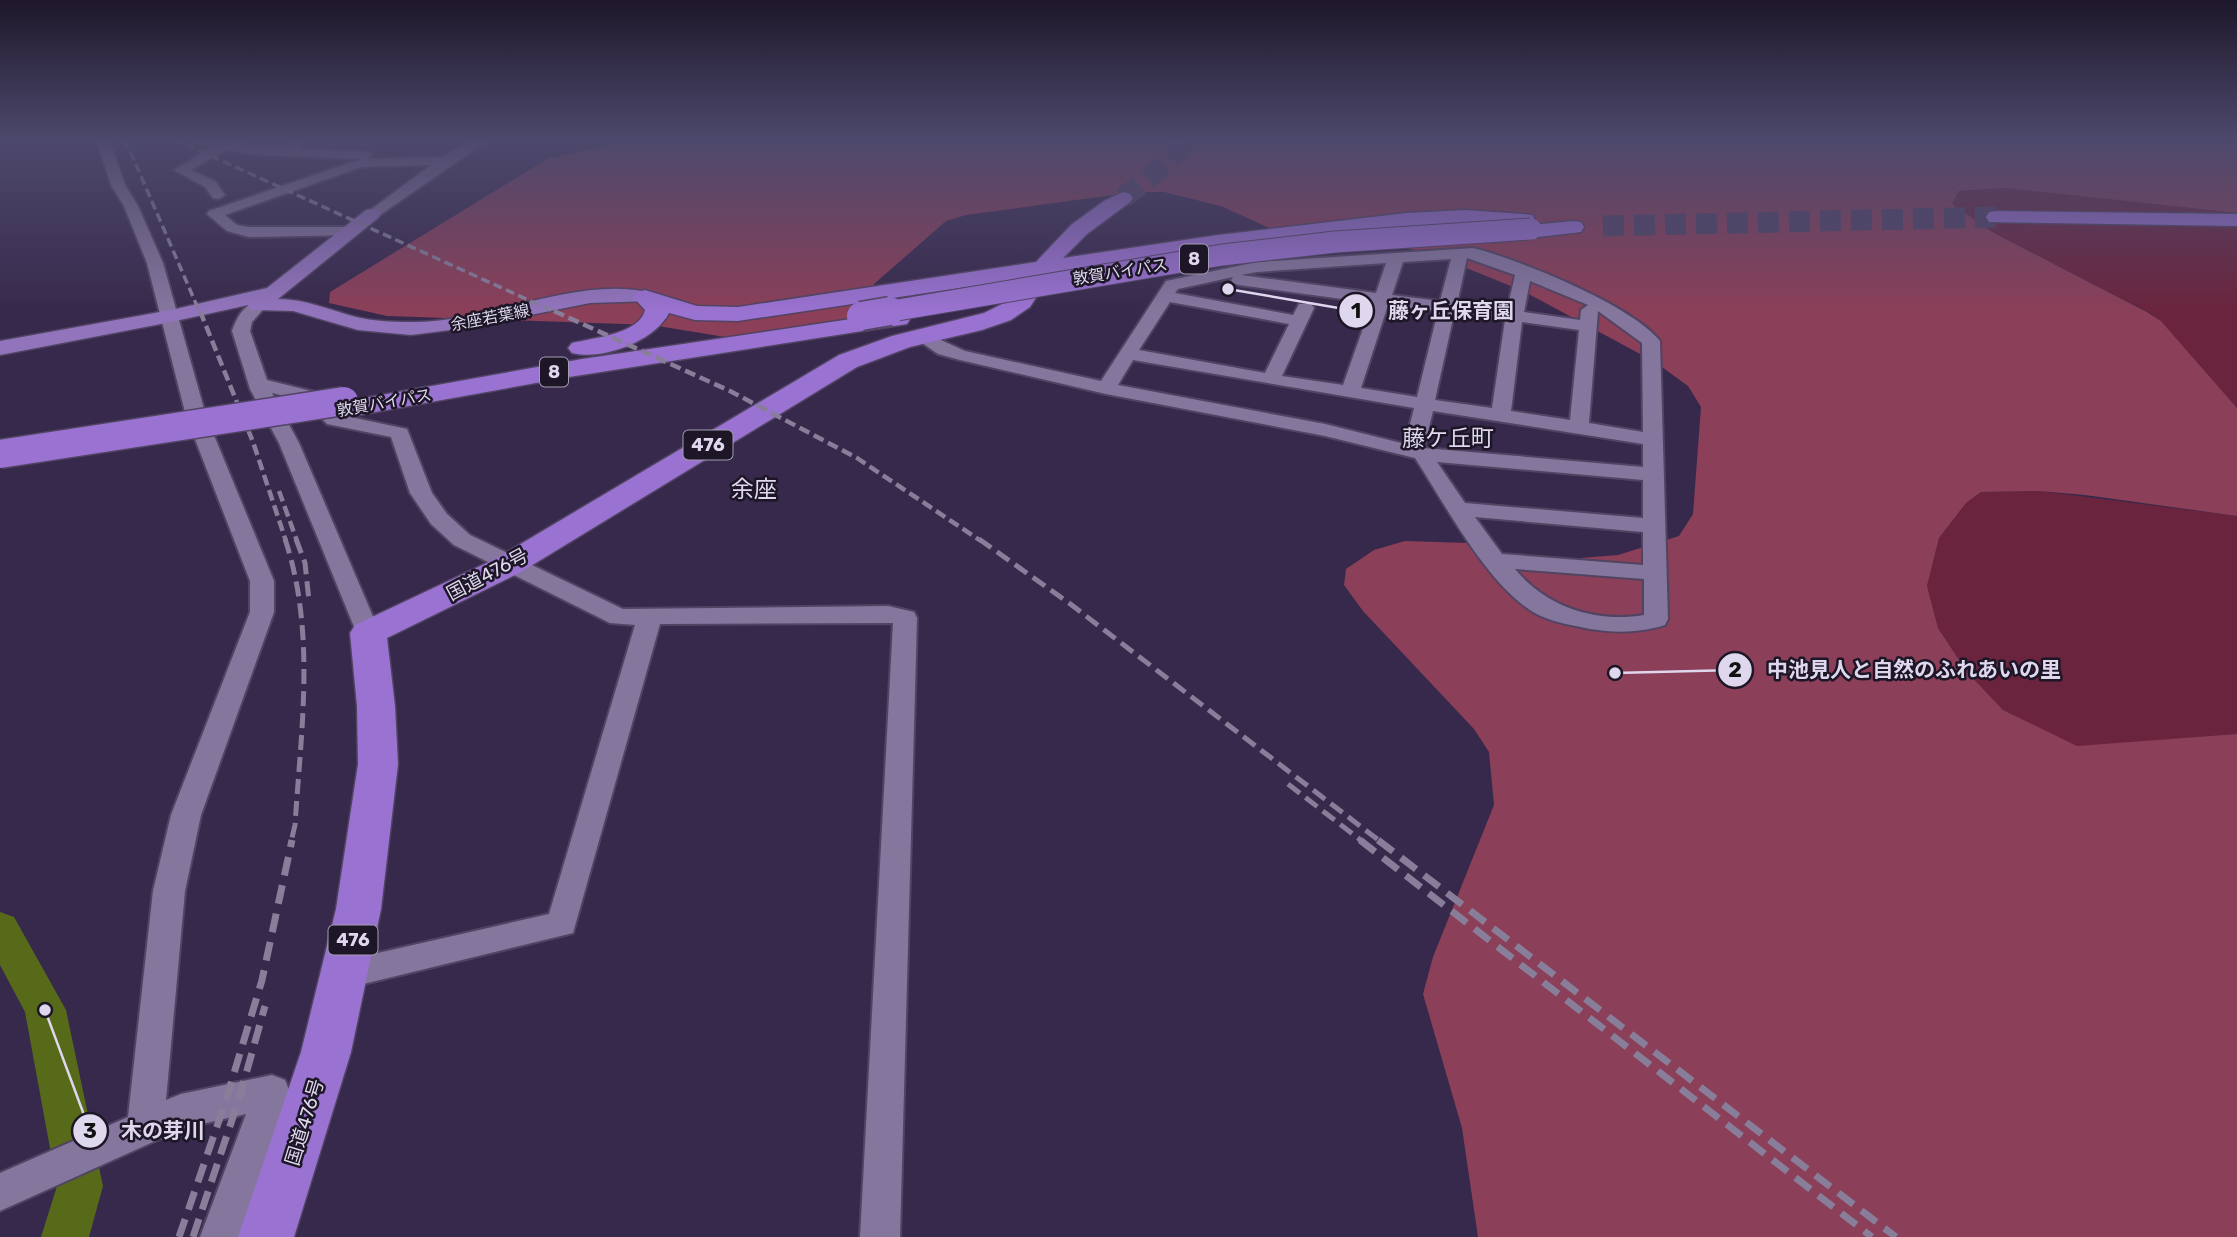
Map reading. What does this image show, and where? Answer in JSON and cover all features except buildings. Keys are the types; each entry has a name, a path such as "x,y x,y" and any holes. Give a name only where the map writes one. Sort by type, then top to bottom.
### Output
{"highway":[{"name":"国道476号","path":"266,1237 291,1166 347,974 373,817 378,751 368,633 509,565 848,361 927,324 989,320 1013,309 1027,297 1043,269 1084,223 1122,198"},
{"path":"608,342 856,307 884,293 926,286 1115,256 1316,229 1472,216 1583,227 1258,257 1027,297"},
{"path":"1997,217 2237,220"},
{"name":"敦賀バイパス","path":"0,454 558,371 766,333 856,307 1222,255 1335,242 1531,230"},
{"path":"645,297 695,313 717,315 856,307"},
{"path":"344,403 633,334 654,320 657,308 645,297"},
{"path":"558,371 888,321 927,324"},
{"name":"敦賀バイパス","path":"0,464 344,403 766,333"}],"main road":[{"name":"余座若葉線","path":"265,300 372,214"},
{"name":"余座若葉線","path":"335,317 309,301 306,297 307,286 313,276 352,239 372,214"},
{"name":"余座若葉線","path":"0,348 265,300 294,304 381,327 428,328 590,297 623,294 645,297"}],"street":[{"path":"125,197 155,263 196,416 261,581 262,612 187,815 172,878 137,1129"},
{"path":"264,197 215,214 232,228 249,232 347,232"},
{"path":"372,214 397,197"},
{"path":"1106,388 1172,285 1257,267 1473,253 1524,271 1609,310 1651,341 1651,474 1656,619 1645,624 1608,624 1565,616 1540,606 1514,587 1417,453 1424,404 1460,254"},
{"path":"1350,392 1396,258"},
{"path":"1271,380 1325,263"},
{"path":"1501,416 1514,317 1524,271"},
{"path":"1212,276 1588,326"},
{"path":"1165,296 1298,321"},
{"path":"265,300 244,321 242,331 258,383 289,443 368,633"},
{"path":"1580,428 1591,301"},
{"path":"927,324 944,350 960,355 1106,388 1325,430 1417,453 1651,474"},
{"path":"1129,354 1271,380 1651,439"},
{"path":"258,383 313,397 334,420 400,433 421,493 439,519 463,540 619,617 888,614 905,618 880,1237"},
{"path":"1460,509 1653,526"},
{"path":"1496,561 1654,573"},
{"path":"347,974 562,924 650,617"},
{"path":"0,1192 181,1111 272,1092 220,1237"}],"shaded area":[{"path":"485,197 1099,197 966,215 946,221 874,284 862,308 842,324 737,339 652,325 387,316 329,303 330,292"},
{"path":"1183,197 1956,197 1952,204 1994,233 2161,321 2237,408 2237,516 2085,495 2039,491 1981,492 1966,503 1939,538 1927,586 1938,628 1967,672 2003,710 2077,746 2237,734 2237,1237 1478,1237 1462,1128 1423,994 1433,957 1494,805 1489,752 1474,729 1363,611 1344,585 1346,569 1374,550 1405,541 1467,543 1515,557 1568,559 1618,555 1679,536 1693,514 1701,407 1688,386 1655,362 1523,291 1437,256 1396,245 1278,232 1221,206"},
{"path":"1956,197 2087,197 2237,213 2237,408 2161,321 1994,233 1952,204"},
{"path":"2087,197 2237,197 2237,213"},
{"path":"2039,491 2237,516 2237,734 2077,747 2003,710 1967,672 1938,628 1927,586 1939,538 1966,503 1981,492"}],"waterway":[{"path":"0,928 45,1010 80,1186 65,1237"}],"tunnel":[{"path":"1603,226 1997,217"}],"railway":[{"path":"150,197 200,313"},
{"path":"301,197 557,313"},
{"path":"200,311 253,442 286,541"},
{"path":"554,311 730,391 857,458 981,541"},
{"path":"279,491 297,541"},
{"path":"285,539 295,574 300,610 304,681 295,825 291,842"},
{"path":"296,539 305,563 309,601"},
{"path":"979,539 1069,603 1381,842"},
{"path":"1288,784 1363,842"},
{"path":"179,1237 226,1100 262,980 292,840"},
{"path":"1360,840 1872,1237"},
{"path":"1378,840 1896,1237"},
{"path":"193,1237 239,1099 265,1006"}],"place":[{"name":"藤ヶ丘保育園","path":"1228,289"},
{"name":"中池見人と自然のふれあいの里","path":"1615,673"},
{"name":"木の芽川","path":"45,1010"}],"district":[{"name":"藤ケ丘町","path":"1448,438"},
{"name":"余座","path":"754,489"}]}
